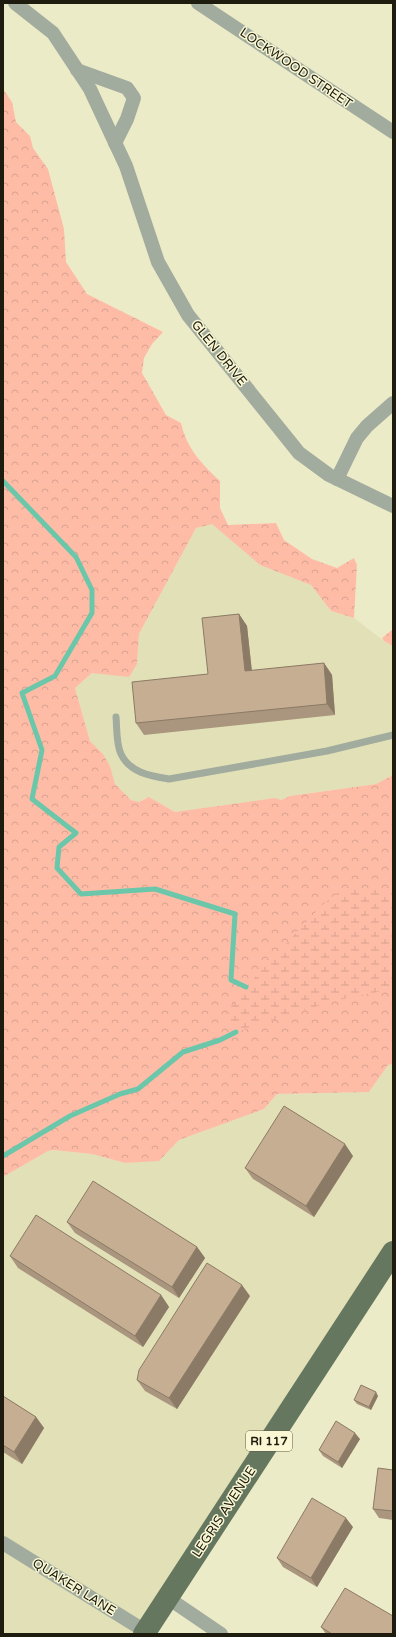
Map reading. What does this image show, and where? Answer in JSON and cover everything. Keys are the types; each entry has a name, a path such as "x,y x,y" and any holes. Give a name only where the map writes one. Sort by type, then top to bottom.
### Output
{"main road":[{"name":"LEGRIS AVENUE","path":"145,1632 282,1420 336,1341 375,1277 393,1252"}],"street":[{"name":"GLEN DRIVE","path":"15,3 53,32 90,89 126,166 158,262 188,315 299,453 329,475 393,506"},
{"name":"LOCKWOOD STREET","path":"198,3 393,132"},
{"path":"77,70 127,88 134,98 127,120 115,143"},
{"path":"337,479 357,438 367,426 393,403"},
{"name":"QUAKER LANE","path":"3,1543 145,1632"},
{"path":"168,1598 221,1634"}],"lane":[{"path":"116,717 118,745 120,754 126,762 137,771 150,776 169,778 327,751 393,735"}],"shaded area":[{"path":"212,523 260,565 311,585 331,611 354,618 393,646 393,775 376,784 290,796 281,800 175,812 149,797 139,802 131,800 115,784 110,766 103,754 90,741 75,688 92,673 137,664 139,634 196,528"},
{"path":"393,1064 393,1263 155,1634 3,1634 3,1177 48,1151 53,1150 92,1154 125,1163 160,1160 179,1140 264,1109 277,1094 369,1092 388,1065"}],"green space":[{"path":"3,89 12,102 16,122 30,136 33,148 48,169 64,229 66,262 87,294 163,332 152,344 144,358 142,373 166,415 181,423 191,448 201,462 220,481 220,508 228,525 276,523 284,540 312,559 337,568 354,558 357,565 354,618 331,611 311,585 260,565 212,524 196,528 139,634 137,664 129,677 92,673 75,688 90,741 103,754 110,766 115,784 131,800 139,802 149,797 175,812 275,798 281,800 290,796 376,784 393,775 393,1064 388,1065 369,1092 277,1094 264,1109 179,1140 159,1161 125,1163 92,1154 53,1150 48,1151 3,1177"},
{"path":"393,629 393,646 384,641 382,638"},
{"path":"358,889 393,889 393,990 333,1002 236,1032 223,1017 246,987 322,905 337,893"}],"building":[{"path":"239,614 245,671 324,663 327,704 136,723 132,682 208,674 202,618"},
{"path":"284,1106 345,1144 306,1206 245,1168"},
{"path":"93,1181 197,1247 172,1287 67,1222"},
{"path":"36,1215 161,1295 135,1336 10,1256"},
{"path":"207,1263 242,1285 169,1398 137,1380 139,1370"},
{"path":"361,1385 376,1392 369,1407 354,1400"},
{"path":"3,1396 36,1417 14,1452 3,1445"},
{"path":"336,1421 355,1433 338,1462 319,1450"},
{"path":"378,1468 393,1470 393,1511 373,1509"},
{"path":"312,1498 346,1518 311,1578 277,1558"},
{"path":"345,1588 393,1616 393,1634 332,1634 321,1627"}],"waterway":[{"path":"3,481 76,557 92,590 92,613 55,676 22,693 42,750 32,799 76,833 59,847 57,868 81,894 155,889 235,914 231,980 246,987"},
{"path":"3,1156 70,1116 120,1094 138,1089 183,1052 220,1040 236,1032"}]}
